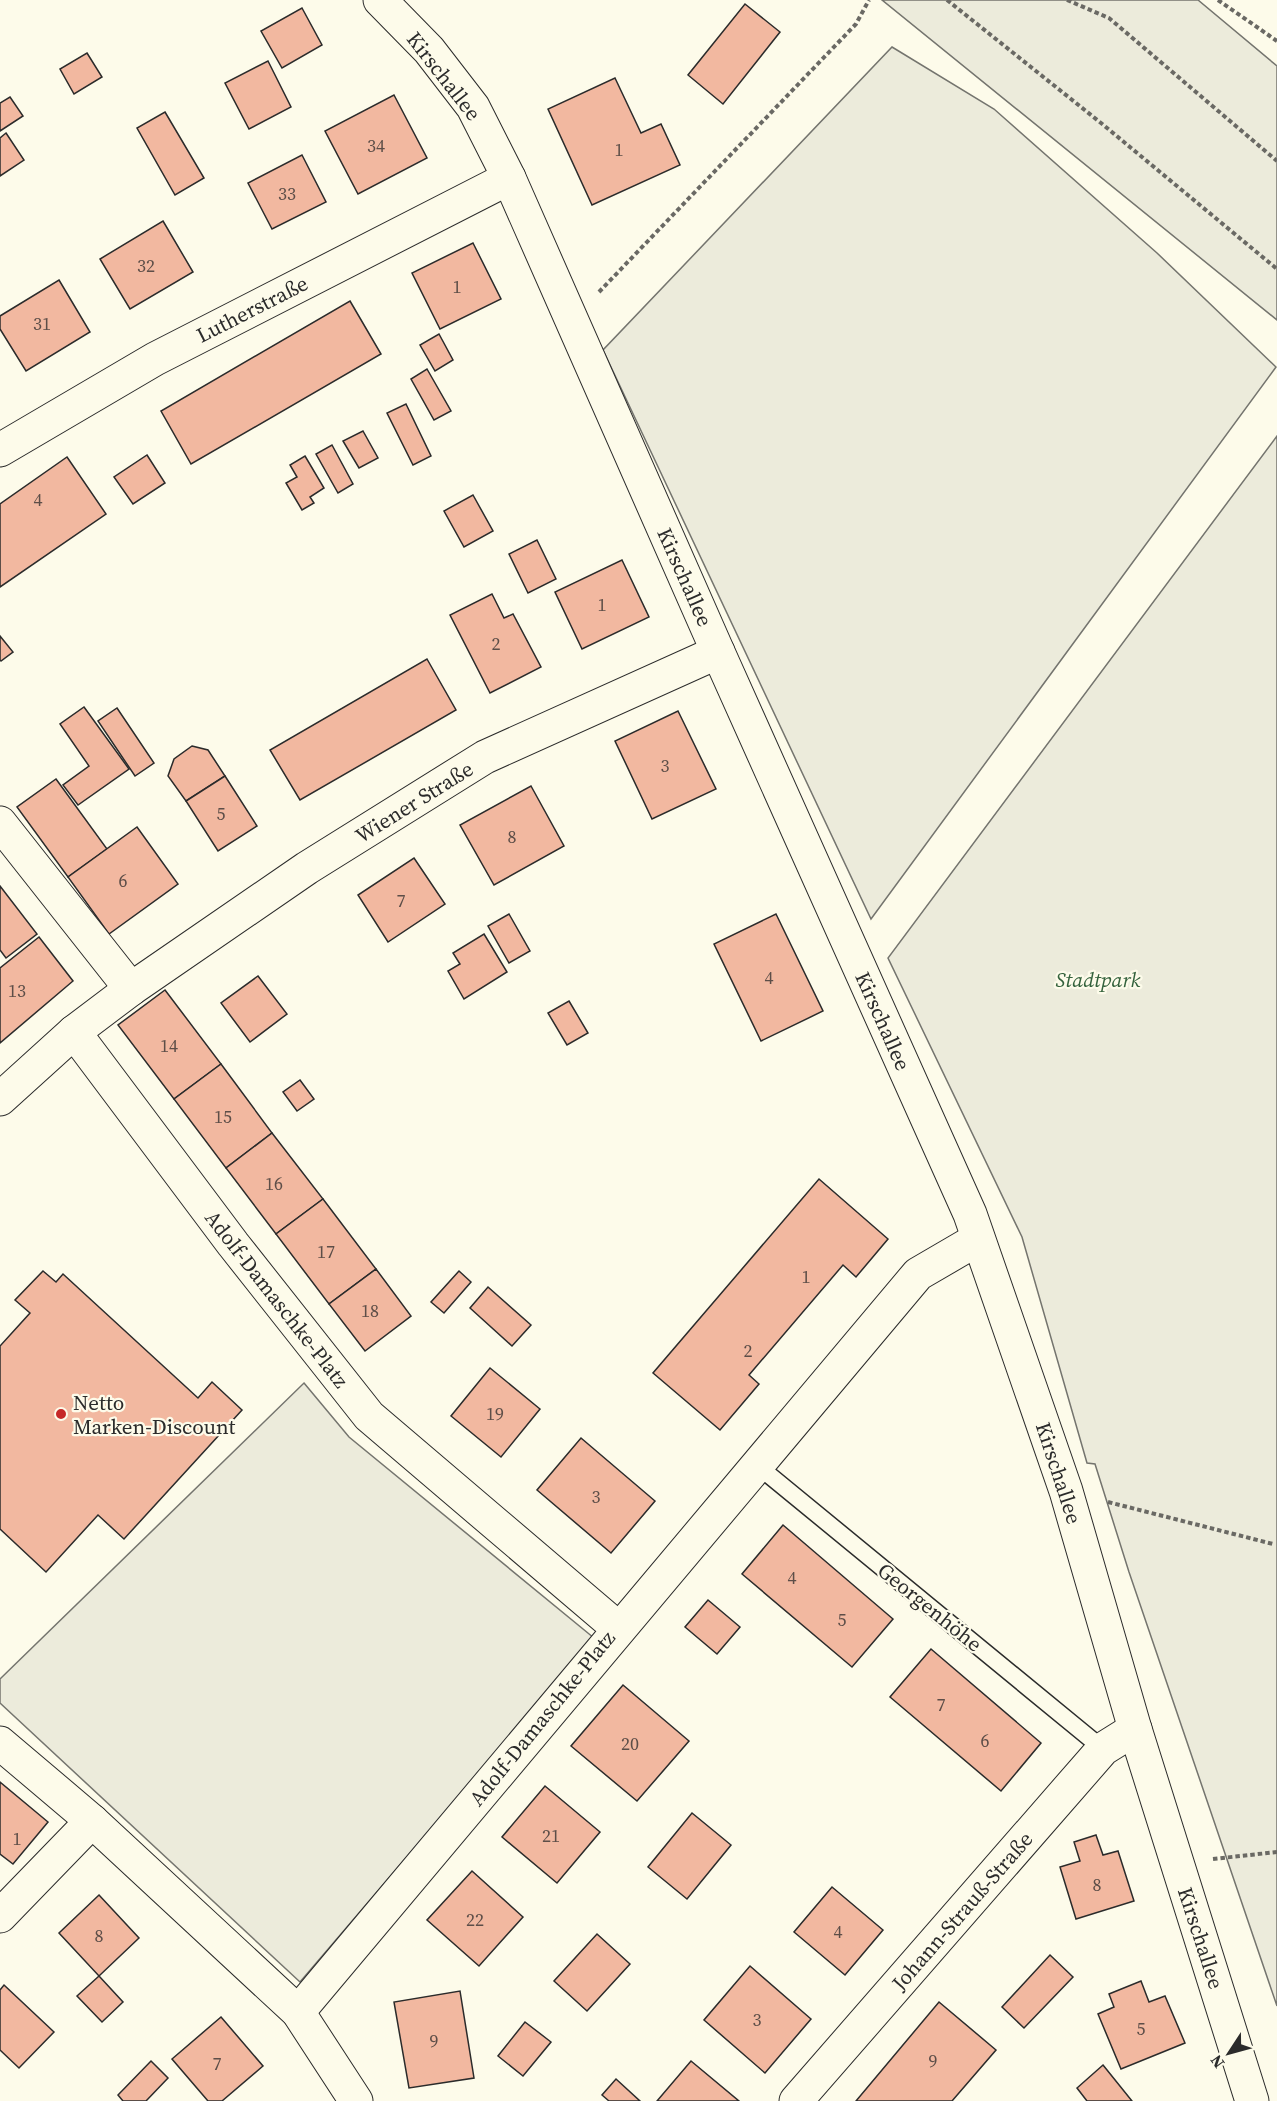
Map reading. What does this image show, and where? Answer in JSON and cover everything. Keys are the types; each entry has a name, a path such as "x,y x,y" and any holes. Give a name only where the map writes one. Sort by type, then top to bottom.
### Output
{"street":[{"name":"Kirschallee","path":"380,0 429,50 473,107 509,178 970,1214 1066,1491 1134,1729 1252,2101"},
{"name":"Lutherstraße","path":"0,450 155,359 509,178"},
{"name":"Wiener Straße","path":"131,989 307,868 485,757 718,652"},
{"path":"0,823 131,989 74,1032 0,1099"},
{"name":"Adolf-Damaschke-Platz","path":"74,1032 233,1244 369,1416 619,1629 298,2012"},
{"path":"619,1629 918,1274 978,1239"},
{"name":"Johann-Strauß-Straße","path":"796,2101 1104,1749 1134,1729"},
{"path":"0,1743 92,1821 298,2012 356,2101"},
{"path":"0,1916 92,1821"}],"lane":[{"name":"Georgenhöhe","path":"757,1465 1104,1749"}],"path":[{"path":"572,320 856,24 869,0"},
{"path":"947,0 1277,267"},
{"path":"1068,0 1109,18 1277,162"},
{"path":"1218,0 1277,41"},
{"path":"1066,1491 1273,1544"},
{"path":"1177,1862 1277,1852"}],"green space":[{"path":"882,0 1198,0 1277,66 1277,320"},
{"path":"892,47 994,109 1157,253 1276,367 871,919 603,350"},
{"name":"Stadtpark","path":"1277,436 1277,2006 1129,1572 1095,1464 1087,1463 1022,1237 888,958"},
{"path":"304,1383 349,1437 594,1638 300,1982 0,1703 0,1679"}],"building":[{"path":"745,4 780,32 723,104 688,75"},
{"path":"302,8 322,45 282,68 261,31"},
{"path":"87,53 102,77 74,94 60,69"},
{"path":"268,61 291,107 249,129 225,83"},
{"path":"615,78 641,133 661,124 680,165 592,205 548,109"},
{"path":"394,95 427,158 358,194 325,131"},
{"path":"10,97 23,116 0,131 0,103"},
{"path":"165,112 204,178 175,195 137,128"},
{"path":"6,133 24,160 0,176 0,138"},
{"path":"302,155 326,202 272,229 248,183"},
{"path":"163,221 193,272 130,309 100,259"},
{"path":"473,243 501,299 440,329 412,273"},
{"path":"59,280 90,332 26,371 0,329 0,316"},
{"path":"350,301 381,354 191,464 161,411"},
{"path":"439,334 453,360 435,371 420,345"},
{"path":"427,369 451,411 434,420 411,379"},
{"path":"406,404 431,456 413,465 387,413"},
{"path":"363,431 378,458 359,468 343,441"},
{"path":"332,445 353,484 338,493 316,454"},
{"path":"147,455 165,483 133,504 114,477"},
{"path":"305,456 324,488 310,497 314,503 302,510 286,483 297,477 290,465"},
{"path":"67,457 106,514 0,587 0,504"},
{"path":"473,495 493,531 464,547 444,511"},
{"path":"537,540 556,579 528,593 509,554"},
{"path":"622,560 649,617 582,649 555,592"},
{"path":"492,594 504,618 513,614 541,667 490,693 450,615"},
{"path":"0,636 13,652 1,661 0,660"},
{"path":"427,659 456,710 300,800 270,750"},
{"path":"84,707 129,769 78,805 63,785 89,766 60,724"},
{"path":"117,708 154,763 135,776 98,721"},
{"path":"678,711 716,789 652,819 615,741"},
{"path":"192,746 208,750 225,776 186,801 168,776 174,759"},
{"path":"225,776 257,826 218,851 186,801"},
{"path":"56,779 107,849 68,877 17,807"},
{"path":"531,786 564,846 494,885 460,825"},
{"path":"137,827 178,884 109,934 68,877"},
{"path":"414,858 445,904 388,942 358,895"},
{"path":"0,886 37,934 6,958 0,950"},
{"path":"509,914 530,951 509,963 488,926"},
{"path":"776,914 823,1011 761,1041 714,944"},
{"path":"484,934 507,972 464,999 448,971 460,964 453,953"},
{"path":"39,937 73,981 0,1043 0,968"},
{"path":"258,976 287,1014 250,1042 221,1003"},
{"path":"165,990 221,1064 174,1099 118,1025"},
{"path":"569,1001 588,1033 567,1045 548,1013"},
{"path":"221,1064 272,1133 226,1168 174,1099"},
{"path":"300,1080 314,1099 297,1111 283,1092"},
{"path":"272,1133 323,1199 276,1234 226,1168"},
{"path":"819,1179 888,1239 856,1277 843,1265 749,1375 759,1384 720,1430 653,1373"},
{"path":"323,1199 376,1269 329,1304 276,1234"},
{"path":"376,1269 411,1316 365,1351 329,1304"},
{"path":"43,1271 56,1282 63,1274 198,1398 212,1382 242,1410 124,1539 98,1515 46,1572 0,1529 0,1346 30,1313 15,1300"},
{"path":"459,1271 471,1282 444,1313 431,1302"},
{"path":"488,1287 531,1325 512,1346 470,1308"},
{"path":"490,1368 540,1409 501,1457 451,1416"},
{"path":"581,1438 655,1501 611,1553 537,1490"},
{"path":"783,1525 893,1619 852,1667 742,1574"},
{"path":"708,1600 740,1627 717,1654 685,1627"},
{"path":"931,1649 1041,1743 1001,1791 890,1697"},
{"path":"623,1685 689,1741 637,1801 571,1746"},
{"path":"0,1782 48,1822 13,1864 0,1854"},
{"path":"545,1786 600,1832 557,1883 502,1837"},
{"path":"692,1813 731,1845 687,1899 648,1867"},
{"path":"1096,1835 1103,1855 1118,1851 1134,1901 1076,1919 1060,1867 1080,1861 1074,1842"},
{"path":"472,1871 523,1917 479,1966 427,1920"},
{"path":"832,1887 883,1930 845,1975 794,1932"},
{"path":"99,1895 139,1938 99,1976 59,1933"},
{"path":"597,1934 630,1964 587,2011 554,1981"},
{"path":"1050,1955 1073,1977 1024,2028 1002,2007"},
{"path":"750,1966 811,2019 765,2073 704,2020"},
{"path":"99,1976 123,2002 102,2022 77,1996"},
{"path":"1141,1981 1149,2002 1165,1996 1185,2043 1121,2069 1098,2014 1114,2007 1109,1994"},
{"path":"4,1985 54,2032 19,2068 0,2050 0,1990"},
{"path":"460,1991 474,2078 409,2088 394,2002"},
{"path":"939,2002 996,2050 952,2101 856,2101"},
{"path":"221,2017 263,2066 222,2101 208,2101 172,2059"},
{"path":"525,2022 551,2042 523,2076 498,2056"},
{"path":"151,2061 168,2078 146,2101 123,2101 118,2095"},
{"path":"691,2061 739,2101 657,2101"},
{"path":"1103,2065 1132,2101 1087,2101 1077,2088"},
{"path":"616,2079 640,2101 609,2101 602,2095"}],"place":[{"name":"Netto Marken-Discount","path":"61,1414"}]}
